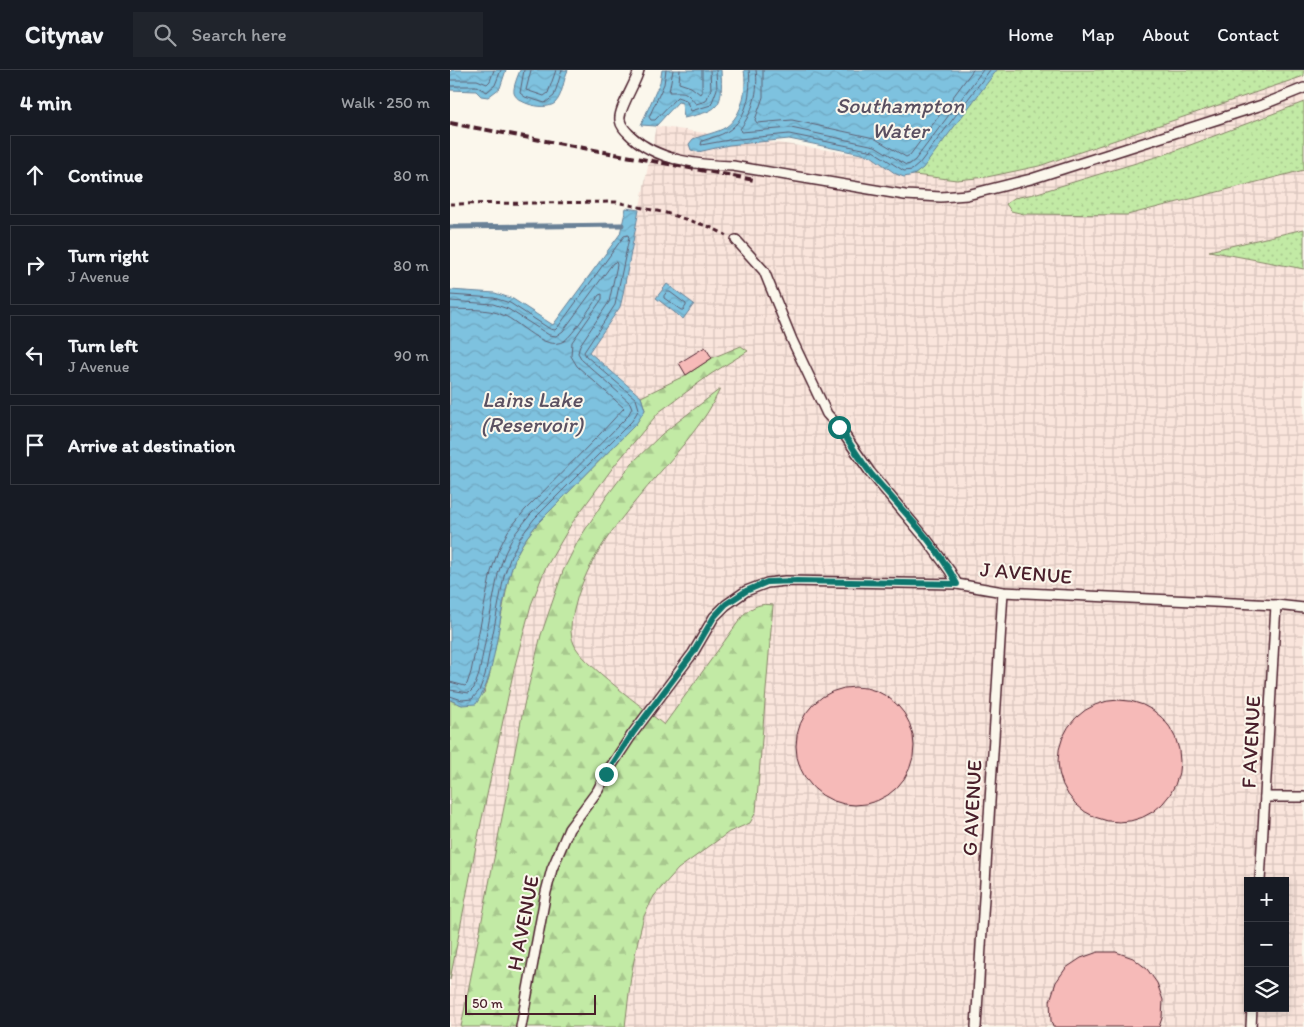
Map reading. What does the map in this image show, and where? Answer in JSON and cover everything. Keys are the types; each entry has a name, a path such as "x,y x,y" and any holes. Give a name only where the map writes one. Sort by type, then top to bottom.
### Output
{"lane":[{"path":"639,70 636,81 623,106 620,119 624,129 654,151 694,163 733,166 881,192 925,197 967,195 1031,179 1262,105 1304,88"},
{"path":"736,240 764,270 792,340 827,414 839,427 870,472 927,540 950,571 957,584"},
{"name":"J AVENUE","path":"557,857 569,829 598,790 606,774 633,733 693,653 714,617 726,604 746,591 767,582 957,584 1003,592 1276,605 1304,608"},
{"name":"G AVENUE","path":"976,1027 1003,592"},
{"name":"F AVENUE","path":"1260,877 1276,605"},
{"path":"1265,797 1304,797"},
{"name":"H AVENUE","path":"521,1027 546,892 557,857"},
{"path":"1251,1027 1252,1012"}],"path":[{"path":"450,204 616,202 666,213 710,227 736,240"}],"shaded area":[{"path":"1304,70 1304,1027 450,1027 450,746 627,384 589,352 620,307 656,126 871,156 896,174"}],"green space":[{"path":"995,70 1304,70 1304,76 1039,166 987,177 957,180 914,175"},
{"path":"1304,102 1304,170 1127,215 1024,214 1011,211 1006,204 1014,198 1034,194 1169,153"},
{"path":"1304,229 1304,269 1209,251"},
{"path":"741,346 748,351 711,374 659,412 614,466 572,523 545,569 531,605 514,669 475,851 450,980 450,700 462,705 484,693 515,557 524,541 538,523 613,447 645,410 641,397 686,375 712,358"},
{"path":"720,389 703,419 629,509 595,557 582,583 573,614 571,631 574,644 588,662 664,725 744,614 757,606 764,604 773,605 756,812 750,823 729,832 678,869 654,896 644,916 638,940 631,976 625,1027 461,1027 524,705 541,635 563,571 578,541 607,496 632,463 662,434"}],"water":[{"path":"452,70 506,70 500,88 488,97 481,96 476,91 450,90 450,72"},
{"path":"520,70 568,70 558,100 551,105 539,106 526,103 516,97 514,87"},
{"path":"662,70 721,70 720,100 712,109 684,118 682,103 678,102 656,126 641,125 660,82"},
{"name":"Southampton Water","path":"744,70 997,70 923,168 914,175 904,177 896,174 871,156 789,139 729,145 698,152 691,150 689,144 693,139 726,127 736,116 744,93"},
{"name":"Lains Lake (Reservoir)","path":"626,208 639,210 620,307 589,352 641,397 645,410 636,424 538,523 522,544 508,581 492,664 486,685 476,704 462,705 450,700 450,290 495,293 513,299 553,325 620,234"},
{"path":"667,284 694,304 683,319 656,298"}],"building":[{"path":"705,347 712,358 686,375 679,363"},
{"path":"855,687 878,691 897,704 910,723 914,746 910,769 897,788 878,801 855,805 832,801 813,788 800,769 796,746 800,723 813,704 832,691"},
{"path":"1119,700 1131,701 1142,705 1153,710 1162,718 1170,727 1175,738 1179,749 1179,773 1175,784 1170,795 1162,804 1153,812 1142,817 1131,821 1119,822 1107,821 1096,817 1085,812 1076,804 1068,795 1063,784 1059,773 1058,761 1059,749 1063,738 1068,727 1076,718 1085,710 1096,705 1107,701"},
{"path":"1098,952 1116,952 1133,958 1147,969 1157,983 1163,1000 1162,1018 1159,1027 1053,1027 1050,1001 1056,982 1066,968 1081,958"}],"waterway":[{"path":"450,227 622,225"}],"railway":[{"path":"450,123 754,180"}],"route":[{"path":"606,774 633,733 693,653 714,617 726,604 746,591 767,582 797,581 957,584 950,571 927,540 870,472 839,427"}]}
